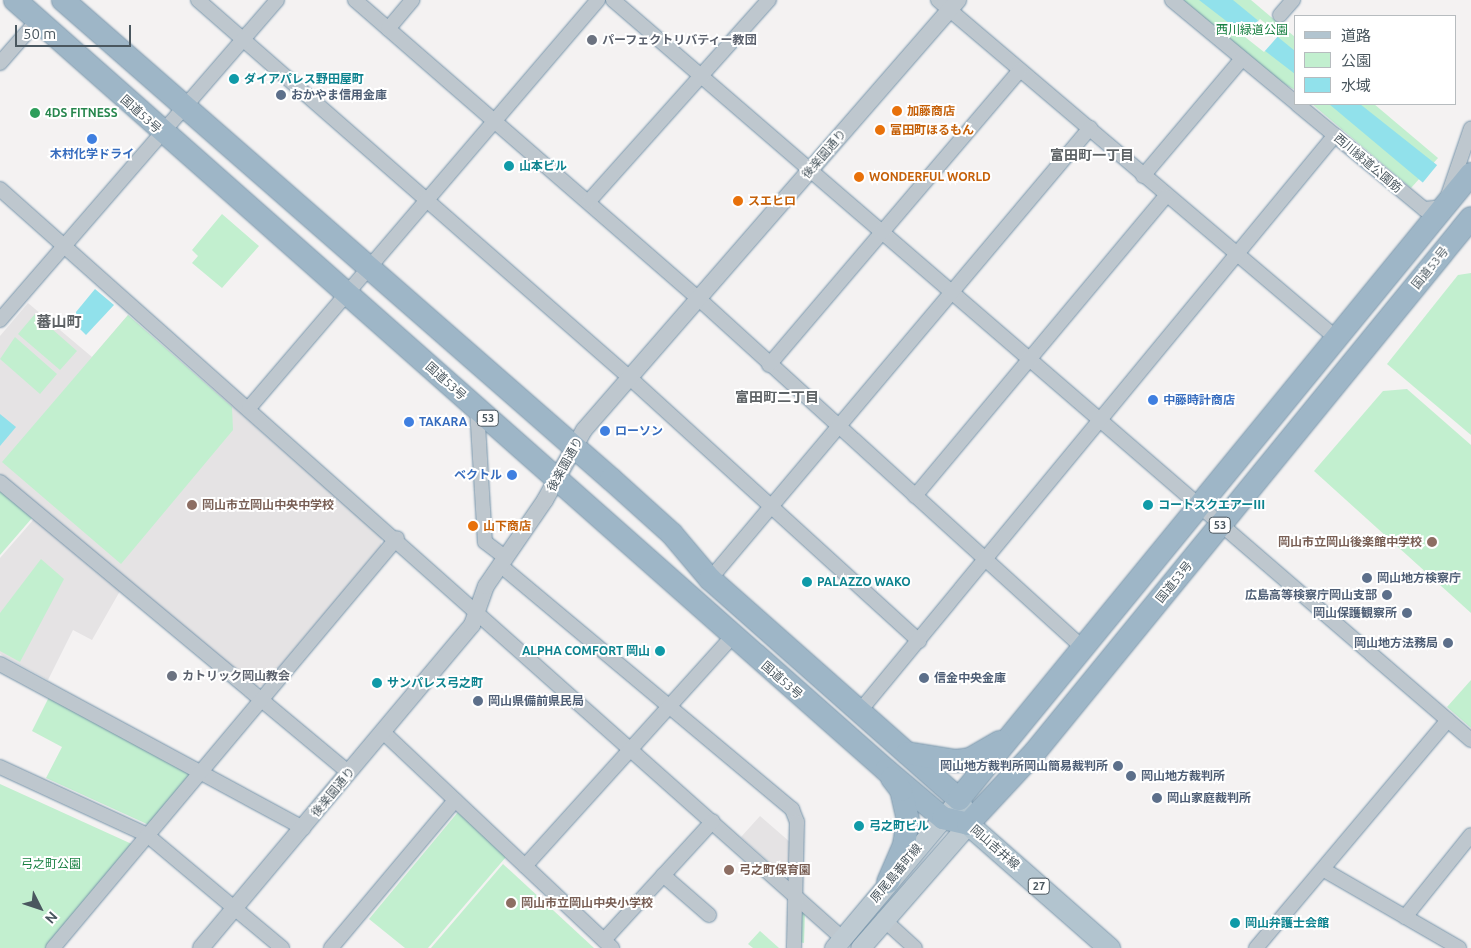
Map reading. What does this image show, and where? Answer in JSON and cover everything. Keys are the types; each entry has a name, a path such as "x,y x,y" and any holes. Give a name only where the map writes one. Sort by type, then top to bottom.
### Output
{"highway":[{"name":"国道53号","path":"15,0 36,22 347,293 886,770 943,818 968,824 1035,752 1469,220"},
{"path":"63,0 370,266 672,534 710,579 959,799"},
{"name":"53","path":"959,799 1444,205 1462,177"},
{"path":"906,753 943,760 970,759 1011,734"},
{"path":"886,770 901,790 908,820 904,845 888,882"}],"main road":[{"name":"岡山吉井線","path":"959,799 968,824 1109,948"},
{"name":"原尾島番町線","path":"838,943 959,799"},
{"name":"原尾島番町線","path":"860,948 883,919 968,824"}],"street":[{"path":"198,0 428,199 774,506 919,641"},
{"path":"0,320 277,0"},
{"path":"355,0 494,122 589,201 1082,647"},
{"path":"388,29 412,0"},
{"path":"249,408 598,0"},
{"path":"613,0 882,231 1220,526 1471,740"},
{"name":"西川緑道公園筋","path":"1172,0 1294,101"},
{"path":"1280,15 1293,0"},
{"path":"589,201 701,75 761,3"},
{"path":"949,3 1020,70 1335,338"},
{"name":"後楽園通り","path":"201,948 472,625 502,561 557,480 584,430 810,170 949,3"},
{"path":"0,63 36,22"},
{"path":"1143,176 1242,59"},
{"path":"769,365 1020,70"},
{"name":"西川緑道公園筋","path":"1298,105 1421,208 1444,205"},
{"path":"710,579 774,506 1090,128"},
{"path":"1462,177 1471,128"},
{"path":"859,712 1335,135"},
{"path":"0,188 397,538 713,821 794,894 838,943"},
{"path":"915,496 1030,362 1166,196"},
{"path":"476,408 485,542 502,561 792,809 797,822 794,948"},
{"path":"0,482 349,773"},
{"path":"53,948 397,538"},
{"path":"525,866 672,707 734,636"},
{"path":"0,664 303,828"},
{"path":"1256,948 1324,870 1448,720"},
{"path":"383,732 608,944 663,875 713,821"},
{"path":"0,767 147,835 282,948"},
{"path":"331,948 455,800"},
{"path":"1404,917 1471,835"},
{"path":"1324,870 1460,948"},
{"path":"663,875 709,914"},
{"path":"883,919 915,948"}],"shaded area":[{"name":"岡山市立岡山中央中学校","path":"28,303 92,357 128,315 382,537 381,546 263,686 256,687 0,474 0,336"},
{"path":"34,519 120,591 92,640 73,630 48,680 0,654 0,558"},
{"path":"760,816 790,842 788,879 741,837"}],"green space":[{"name":"西川緑道公園","path":"1183,0 1251,0 1294,36 1294,89 1274,78"},
{"path":"1313,105 1375,105 1438,158 1411,188"},
{"path":"222,214 259,246 222,288 192,263 198,256 192,250"},
{"path":"1471,273 1471,435 1387,364 1458,275"},
{"path":"35,314 77,351 60,370 18,334"},
{"path":"128,315 232,407 233,430 121,564 2,462"},
{"path":"15,337 57,374 40,394 0,359"},
{"name":"岡山市立岡山後楽館中学校","path":"1407,389 1471,445 1471,613 1314,471 1383,391"},
{"path":"0,490 32,518 0,555"},
{"path":"41,559 64,579 20,662 0,651 0,613"},
{"path":"1471,680 1471,728 1447,707"},
{"path":"49,697 189,770 189,776 149,825 46,778 62,747 32,731"},
{"name":"弓之町公園","path":"0,784 134,845 48,948 0,948"},
{"path":"458,812 506,857 428,948 405,948 369,919"},
{"name":"岡山市立岡山中央小学校","path":"503,864 594,948 431,948"},
{"path":"797,906 805,913 804,943 798,942"},
{"path":"760,931 779,948 753,948 748,944"}],"water":[{"path":"1199,0 1233,0 1294,50 1294,73"},
{"path":"1330,105 1361,105 1471,192 1471,223"},
{"path":"95,289 114,305 86,335 77,326 76,312"},
{"path":"0,414 16,427 0,446"}],"pier":[{"path":"1260,19 1279,35 1264,52 1245,37"},
{"path":"1438,164 1471,190 1471,224 1420,186"}],"place":[{"name":"パーフェクトリバティー教団","path":"592,40"},
{"name":"ダイアパレス野田屋町","path":"234,79"},
{"name":"おかやま信用金庫","path":"281,95"},
{"name":"加藤商店","path":"897,111"},
{"name":"4DS FITNESS","path":"35,113"},
{"name":"富田町ほるもん","path":"880,130"},
{"name":"木村化学ドライ","path":"92,139"},
{"name":"山本ビル","path":"509,166"},
{"name":"WONDERFUL WORLD","path":"859,177"},
{"name":"スエヒロ","path":"738,201"},
{"name":"中藤時計商店","path":"1153,400"},
{"name":"TAKARA","path":"409,422"},
{"name":"ローソン","path":"605,431"},
{"name":"ベクトル","path":"512,475"},
{"name":"岡山市立岡山中央中学校","path":"192,505"},
{"name":"コートスクエアーⅢ","path":"1148,505"},
{"name":"山下商店","path":"473,526"},
{"name":"岡山市立岡山後楽館中学校","path":"1432,542"},
{"name":"岡山地方検察庁","path":"1367,578"},
{"name":"PALAZZO WAKO","path":"807,582"},
{"name":"広島高等検察庁岡山支部","path":"1387,595"},
{"name":"岡山保護観察所","path":"1407,613"},
{"name":"岡山地方法務局","path":"1448,643"},
{"name":"ALPHA COMFORT 岡山","path":"660,651"},
{"name":"カトリック岡山教会","path":"172,676"},
{"name":"信金中央金庫","path":"924,678"},
{"name":"サンパレス弓之町","path":"377,683"},
{"name":"岡山県備前県民局","path":"478,701"},
{"name":"岡山地方裁判所岡山簡易裁判所","path":"1118,766"},
{"name":"岡山地方裁判所","path":"1131,776"},
{"name":"岡山家庭裁判所","path":"1157,798"},
{"name":"弓之町ビル","path":"859,826"},
{"name":"弓之町保育園","path":"729,870"},
{"name":"岡山市立岡山中央小学校","path":"511,903"},
{"name":"岡山弁護士会館","path":"1235,923"}],"district":[{"name":"富田町一丁目","path":"1092,155"},
{"name":"蕃山町","path":"59,322"},
{"name":"富田町二丁目","path":"777,397"}]}
